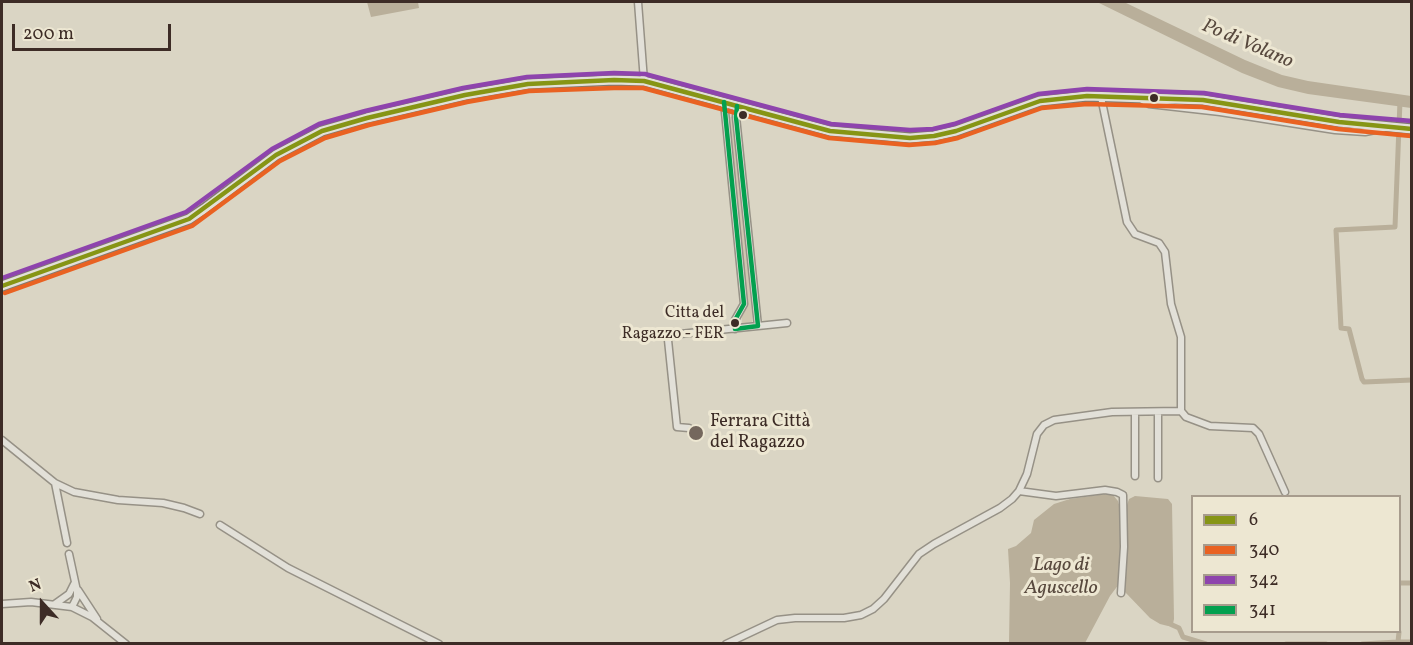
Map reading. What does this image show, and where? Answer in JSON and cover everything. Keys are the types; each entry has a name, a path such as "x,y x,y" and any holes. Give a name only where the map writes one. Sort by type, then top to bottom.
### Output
{"main road":[{"path":"2,285 189,219 276,155 303,139 328,129 388,113 513,86 576,81 644,81 830,131 910,138 956,131 1040,101 1068,97 1139,97 1220,102 1339,122 1412,129"}],"street":[{"path":"638,2 644,81"},
{"path":"1101,97 1127,222 1135,234 1159,243 1165,252 1171,304 1181,337 1181,411 1185,417 1210,426 1253,428 1258,431 1285,492"},
{"path":"724,102 744,304 735,320 735,328"},
{"path":"737,106 736,117 758,326"},
{"path":"690,428 677,427 669,337 672,334 787,323"},
{"path":"726,644 783,619 844,618 868,612 884,599 919,554 1000,508 1019,491 1027,474 1037,434 1049,422 1094,414 1181,411"},
{"path":"1135,412 1136,476"},
{"path":"1158,412 1158,478"},
{"path":"2,440 55,483 86,495 163,503 200,514"},
{"path":"55,483 67,543"},
{"path":"1019,491 1056,496 1105,490 1123,495 1124,547 1121,593"},
{"path":"220,525 288,568 439,644"},
{"path":"69,554 77,597 72,607"},
{"path":"72,607 68,599 74,584"},
{"path":"74,584 101,624"},
{"path":"55,604 69,594"},
{"path":"2,604 31,602 72,607 101,624 126,644"}],"shaded area":[{"path":"728,117 732,117 752,312 752,322 742,324 742,314 746,306"}],"water":[{"path":"367,2 418,2 419,8 371,17"},
{"path":"1097,2 1124,2 1245,60 1282,75 1411,96 1411,108 1308,94 1278,87 1242,73"},
{"name":"Lago di Aguscello","path":"1113,495 1118,501 1122,515 1119,584 1110,596 1085,643 1009,643 1008,549 1016,546 1031,533 1034,520 1054,504 1070,499"},
{"path":"1135,496 1168,499 1172,504 1174,619 1173,624 1168,626 1150,618 1125,592 1127,505 1129,499"}],"waterway":[{"path":"1400,101 1395,227 1336,230 1341,328 1349,329 1362,379 1364,382 1412,380"},
{"path":"1401,583 1412,583"},
{"path":"1170,624 1179,628 1183,637 1206,644"},
{"path":"1399,633 1398,642 1412,642"},
{"path":"1362,644 1398,642"},
{"path":"1286,644 1326,644"}],"transit line":[{"name":"342","path":"2,278 186,212 272,149 319,124 463,88 527,77 645,74 831,124 910,130 933,129 954,124 1038,94 1087,89 1204,93 1340,115 1412,121"},
{"name":"6","path":"2,286 189,219 276,155 322,131 465,95 528,84 644,81 830,131 910,138 956,131 1040,101 1087,96 1203,100 1339,122 1412,129"},
{"name":"340","path":"5,293 192,226 280,161 325,138 467,102 529,91 643,88 829,138 909,145 958,138 1042,108 1087,104 1202,107 1338,129 1411,136"},
{"name":"341","path":"724,102 744,304 735,320 735,329 758,326 736,117 737,106"}],"place":[{"name":"Citta del Ragazzo - FER","path":"735,323"},
{"name":"Ferrara Città del Ragazzo","path":"696,433"}],"water label":[{"name":"Po di Volano","path":"1247,45"}]}
